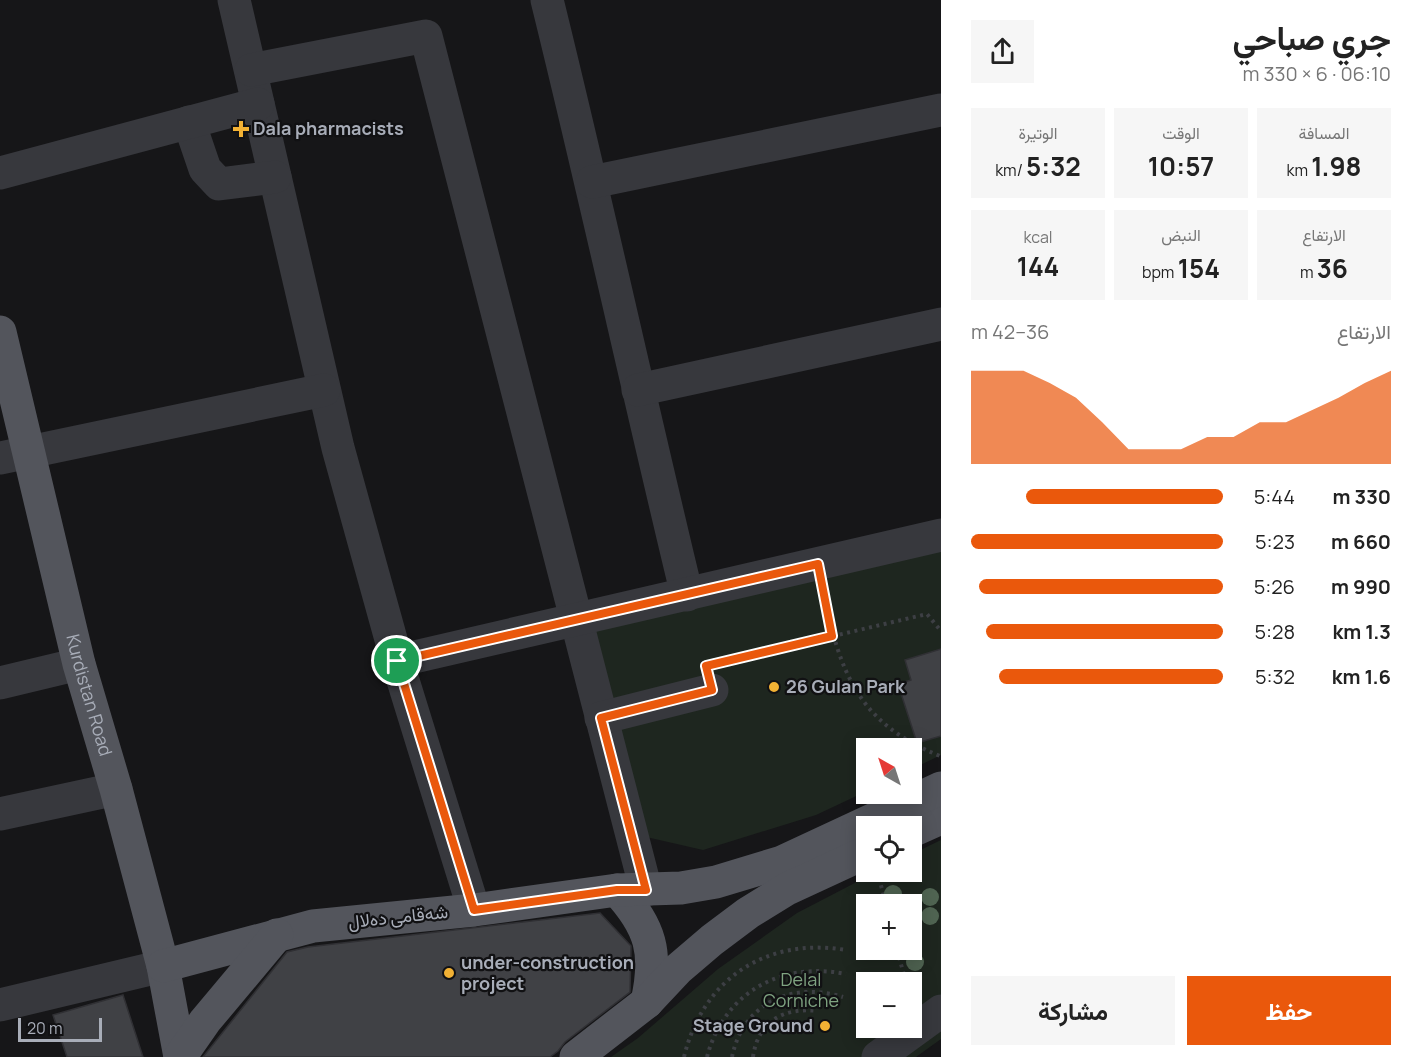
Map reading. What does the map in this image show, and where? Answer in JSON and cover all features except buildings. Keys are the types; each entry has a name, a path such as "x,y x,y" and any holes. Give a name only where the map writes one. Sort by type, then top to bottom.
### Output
{"main road":[{"name":"Kurdistan Road","path":"0,332 15,454 116,789 163,966 180,1057"},
{"name":"شەقامی دەلال","path":"163,966 313,926 474,910 632,890 681,888 716,882 782,862 941,788"},
{"path":"922,827 941,818"},
{"path":"576,1057 647,1002 678,969 748,913 787,889 856,857"},
{"path":"632,890 634,908 646,930 650,946 652,978 647,1002"},
{"path":"180,1057 204,1021 277,935"}],"street":[{"path":"234,0 341,459 397,661 474,910"},
{"path":"547,0 592,182 687,595"},
{"path":"251,70 426,36 601,718 632,890"},
{"path":"0,173 258,104"},
{"path":"592,182 941,110"},
{"path":"189,122 205,169 219,184 275,177"},
{"path":"638,390 941,324"},
{"path":"15,454 324,390"},
{"path":"397,661 941,535"},
{"path":"0,683 79,664"},
{"path":"601,718 712,690"},
{"path":"0,814 116,789"},
{"path":"0,1005 163,966"},
{"path":"878,1057 941,1011"}],"path":[{"path":"818,564 832,636 844,667 861,699 887,726 914,746 941,757"},
{"path":"712,690 706,666 927,614 941,631"},
{"path":"684,1057 687,1041 702,1011 711,997 735,973 764,957 796,948 821,946 846,950"},
{"path":"707,1057 716,1031 725,1017 736,1004 763,983 779,976 804,971 846,974"},
{"path":"732,1057 740,1032 750,1018 777,998 810,991 826,992 843,997"},
{"path":"753,1057 754,1046 761,1031 773,1019 788,1012 804,1009 819,1011"}],"green space":[{"name":"26 Gulan Park","path":"941,541 941,755 922,764 922,738 856,738 856,796 816,815 703,850 642,836 593,626"},
{"name":"Delal Corniche","path":"941,840 941,1039 916,1057 611,1057 638,1038 718,969 797,913 857,882 922,882 922,849"}],"place":[{"name":"Dala pharmacists","path":"241,129"},
{"name":"26 Gulan Park","path":"774,687"},
{"name":"under-construction project","path":"449,973"},
{"name":"Stage Ground","path":"825,1026"}],"route":[{"path":"818,564 832,636 706,666 712,690 601,718 646,890 617,890 474,910 397,661 818,564"}]}
